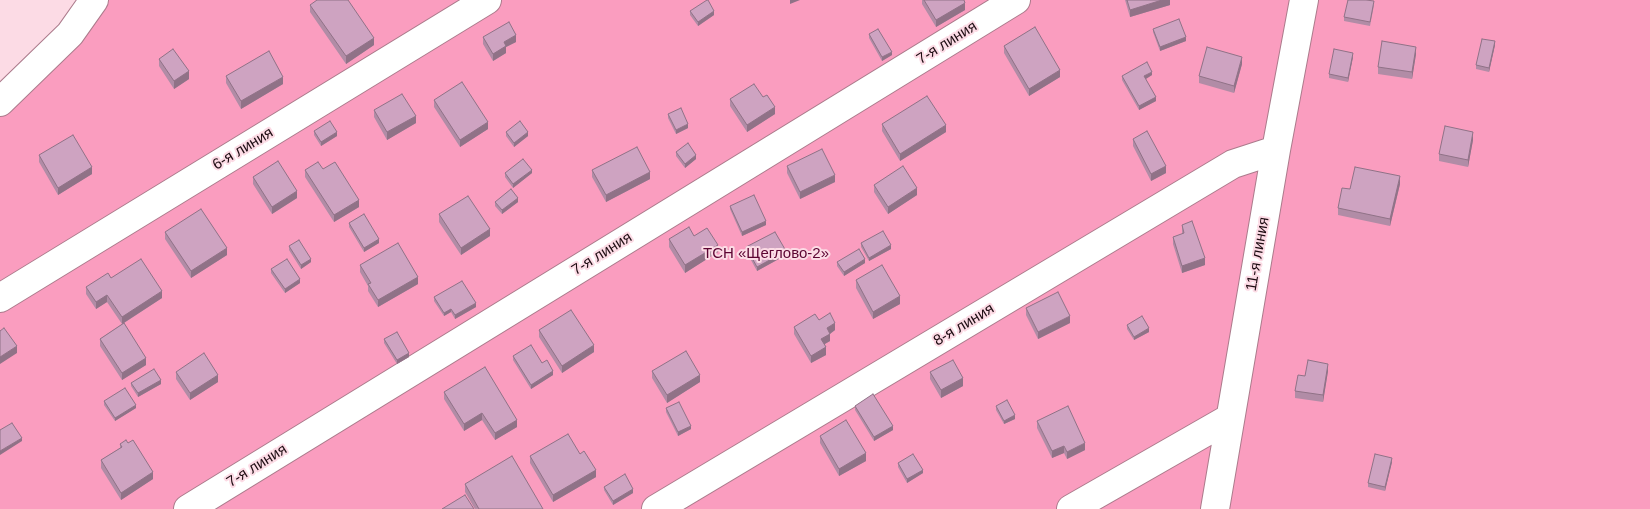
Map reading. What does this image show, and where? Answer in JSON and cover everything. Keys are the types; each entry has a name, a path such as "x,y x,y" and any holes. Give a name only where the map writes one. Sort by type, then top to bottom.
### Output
{"street":[{"path":"0,102 70,34 94,0"},
{"name":"6-я линия","path":"0,298 487,0"},
{"name":"7-я линия","path":"188,509 1016,0"},
{"name":"11-я линия","path":"1215,509 1276,150 1304,0"},
{"name":"8-я линия","path":"656,509 1233,164 1276,150"},
{"path":"1071,509 1230,418"}],"green space":[{"name":"ТСН «Щеглово-2»","path":"107,0 1650,0 1650,509 0,509 0,117 78,41"}],"building":[{"path":"317,0 348,0 374,38 346,56 310,5"},
{"path":"707,0 714,11 698,22 690,11"},
{"path":"924,0 964,0 965,3 936,20"},
{"path":"1127,0 1162,0 1130,10"},
{"path":"1348,0 1374,1 1370,22 1344,17"},
{"path":"1179,19 1186,37 1160,47 1153,29"},
{"path":"509,22 516,35 504,42 506,46 493,54 483,37"},
{"path":"1035,27 1060,70 1029,89 1004,46"},
{"path":"878,29 892,52 882,57 869,34"},
{"path":"1482,39 1495,41 1489,68 1476,65"},
{"path":"1382,41 1416,47 1412,72 1378,67"},
{"path":"1207,47 1242,57 1234,86 1199,76"},
{"path":"173,49 189,71 174,81 159,59"},
{"path":"1334,49 1353,53 1348,78 1329,74"},
{"path":"269,51 283,77 241,101 226,76"},
{"path":"1147,62 1152,72 1144,76 1156,97 1139,106 1122,76"},
{"path":"462,82 488,122 460,140 434,100"},
{"path":"754,84 763,97 767,95 775,107 747,125 730,99"},
{"path":"402,94 416,116 387,132 374,110"},
{"path":"927,96 946,125 900,154 882,124"},
{"path":"681,108 688,124 676,130 668,114"},
{"path":"330,121 337,132 321,142 314,131"},
{"path":"520,121 528,132 514,143 506,132"},
{"path":"1445,126 1473,132 1468,160 1439,154"},
{"path":"1147,131 1166,166 1151,174 1133,139"},
{"path":"73,135 92,167 58,188 39,155"},
{"path":"688,143 696,155 685,164 676,152"},
{"path":"637,147 650,172 606,195 592,170"},
{"path":"822,149 835,175 800,192 787,166"},
{"path":"523,159 532,170 513,184 505,173"},
{"path":"278,161 297,191 272,207 253,177"},
{"path":"318,162 323,169 335,162 359,200 334,215 305,170"},
{"path":"903,166 917,188 888,207 874,185"},
{"path":"1355,167 1400,176 1390,219 1338,208 1342,188 1350,189"},
{"path":"511,189 518,198 502,210 495,202"},
{"path":"754,195 766,221 742,232 730,206"},
{"path":"468,196 490,229 461,248 439,214"},
{"path":"201,209 227,248 191,271 165,232"},
{"path":"364,214 379,239 364,248 349,223"},
{"path":"1192,221 1205,258 1182,266 1173,237 1184,233 1182,225"},
{"path":"689,227 694,236 707,228 718,245 685,265 669,239"},
{"path":"883,231 891,245 869,258 861,243"},
{"path":"775,232 786,251 757,267 746,247"},
{"path":"299,240 311,259 301,265 289,246"},
{"path":"398,243 418,277 378,300 368,284 371,283 360,265"},
{"path":"859,249 865,259 844,272 837,262"},
{"path":"141,259 162,291 122,317 107,295 96,302 86,287 108,273 111,278"},
{"path":"287,259 300,279 285,289 271,269"},
{"path":"882,265 900,296 873,312 856,280"},
{"path":"462,281 476,303 455,315 451,309 444,313 434,297"},
{"path":"1058,292 1070,316 1038,332 1026,308"},
{"path":"571,310 594,345 562,366 539,330"},
{"path":"830,313 835,323 827,328 830,334 821,339 826,347 811,356 794,327 815,314 819,320"},
{"path":"1142,316 1149,328 1134,337 1127,325"},
{"path":"124,323 146,358 122,373 100,339"},
{"path":"4,328 17,346 0,357 0,331"},
{"path":"397,332 409,353 397,360 384,339"},
{"path":"531,345 542,363 547,360 553,371 531,385 513,356"},
{"path":"686,351 700,375 667,395 652,371"},
{"path":"204,353 218,375 190,393 176,372"},
{"path":"953,360 963,378 941,390 930,372"},
{"path":"1308,360 1328,364 1323,395 1295,391 1298,375 1305,376"},
{"path":"485,367 517,420 495,433 482,413 464,424 444,392"},
{"path":"154,369 161,380 138,393 131,383"},
{"path":"125,388 136,405 115,418 104,401"},
{"path":"873,394 893,426 874,437 855,406"},
{"path":"1007,400 1015,415 1004,421 996,406"},
{"path":"679,402 691,426 678,432 666,408"},
{"path":"1068,406 1085,443 1067,452 1064,446 1052,451 1037,421"},
{"path":"846,420 866,453 839,469 820,436"},
{"path":"12,423 22,438 0,451 0,430"},
{"path":"568,434 580,454 584,451 596,470 553,495 530,456"},
{"path":"126,440 128,443 133,440 153,472 121,493 101,460 122,447 120,444"},
{"path":"913,454 923,470 907,479 898,463"},
{"path":"1375,454 1392,458 1385,487 1368,483"},
{"path":"512,456 543,509 479,509 465,484"},
{"path":"625,474 633,489 613,501 604,487"},
{"path":"465,495 474,509 442,509"}]}
